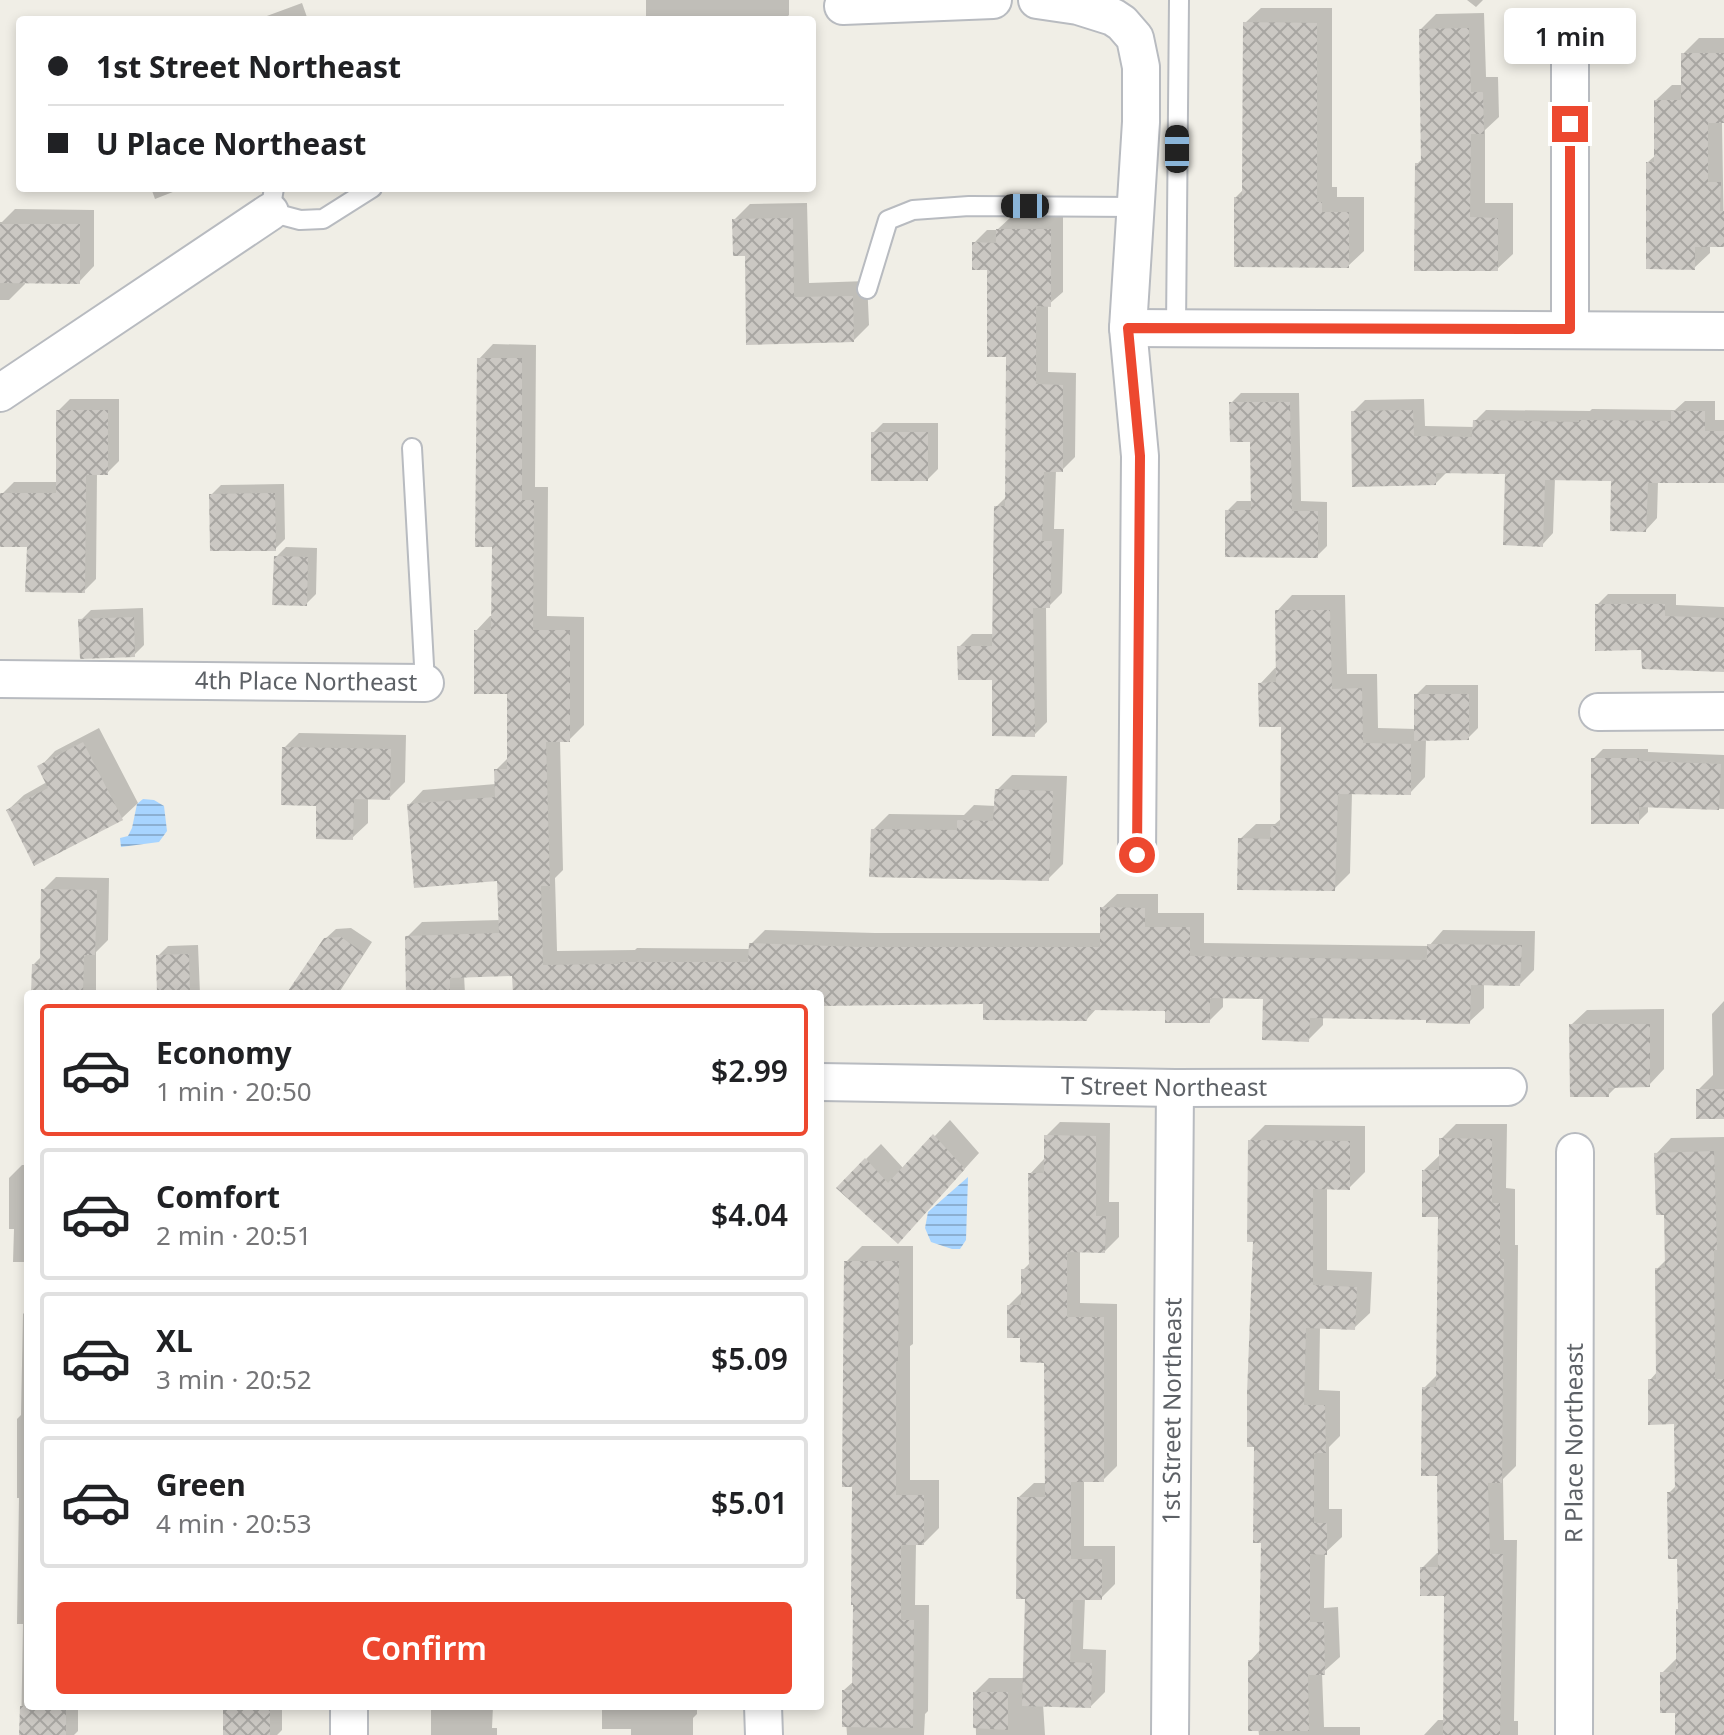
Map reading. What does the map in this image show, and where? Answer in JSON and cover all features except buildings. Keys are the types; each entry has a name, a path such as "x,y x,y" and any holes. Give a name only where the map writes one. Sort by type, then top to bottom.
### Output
{"street":[{"path":"843,6 993,0"},
{"path":"1037,0 1078,6 1122,23 1135,38 1141,67 1141,122 1128,328 1140,456 1137,855"},
{"path":"1570,35 1570,329"},
{"path":"0,393 272,200"},
{"path":"1128,328 1724,331"},
{"name":"4th Place Northeast","path":"0,679 425,683"},
{"path":"1598,712 1724,711"},
{"name":"T Street Northeast","path":"824,1082 1175,1088 1508,1087"},
{"name":"1st Street Northeast","path":"1170,1735 1175,1088"},
{"name":"R Place Northeast","path":"1574,1735 1575,1152"},
{"path":"349,1710 349,1735"},
{"path":"763,1710 764,1735"}],"lane":[{"path":"1176,328 1179,0"},
{"path":"272,200 300,220 323,219 366,192"},
{"path":"867,289 888,220 913,210 969,206 1136,207"},
{"name":"4th Place Northeast","path":"412,448 425,683"}],"water":[{"path":"143,799 154,800 164,806 167,831 159,842 121,847 120,838 128,836 137,804"},
{"path":"968,1177 966,1240 960,1249 931,1242 925,1228 928,1212"}],"route":[{"path":"1137,855 1140,456 1128,328 1570,329 1570,124"}]}
